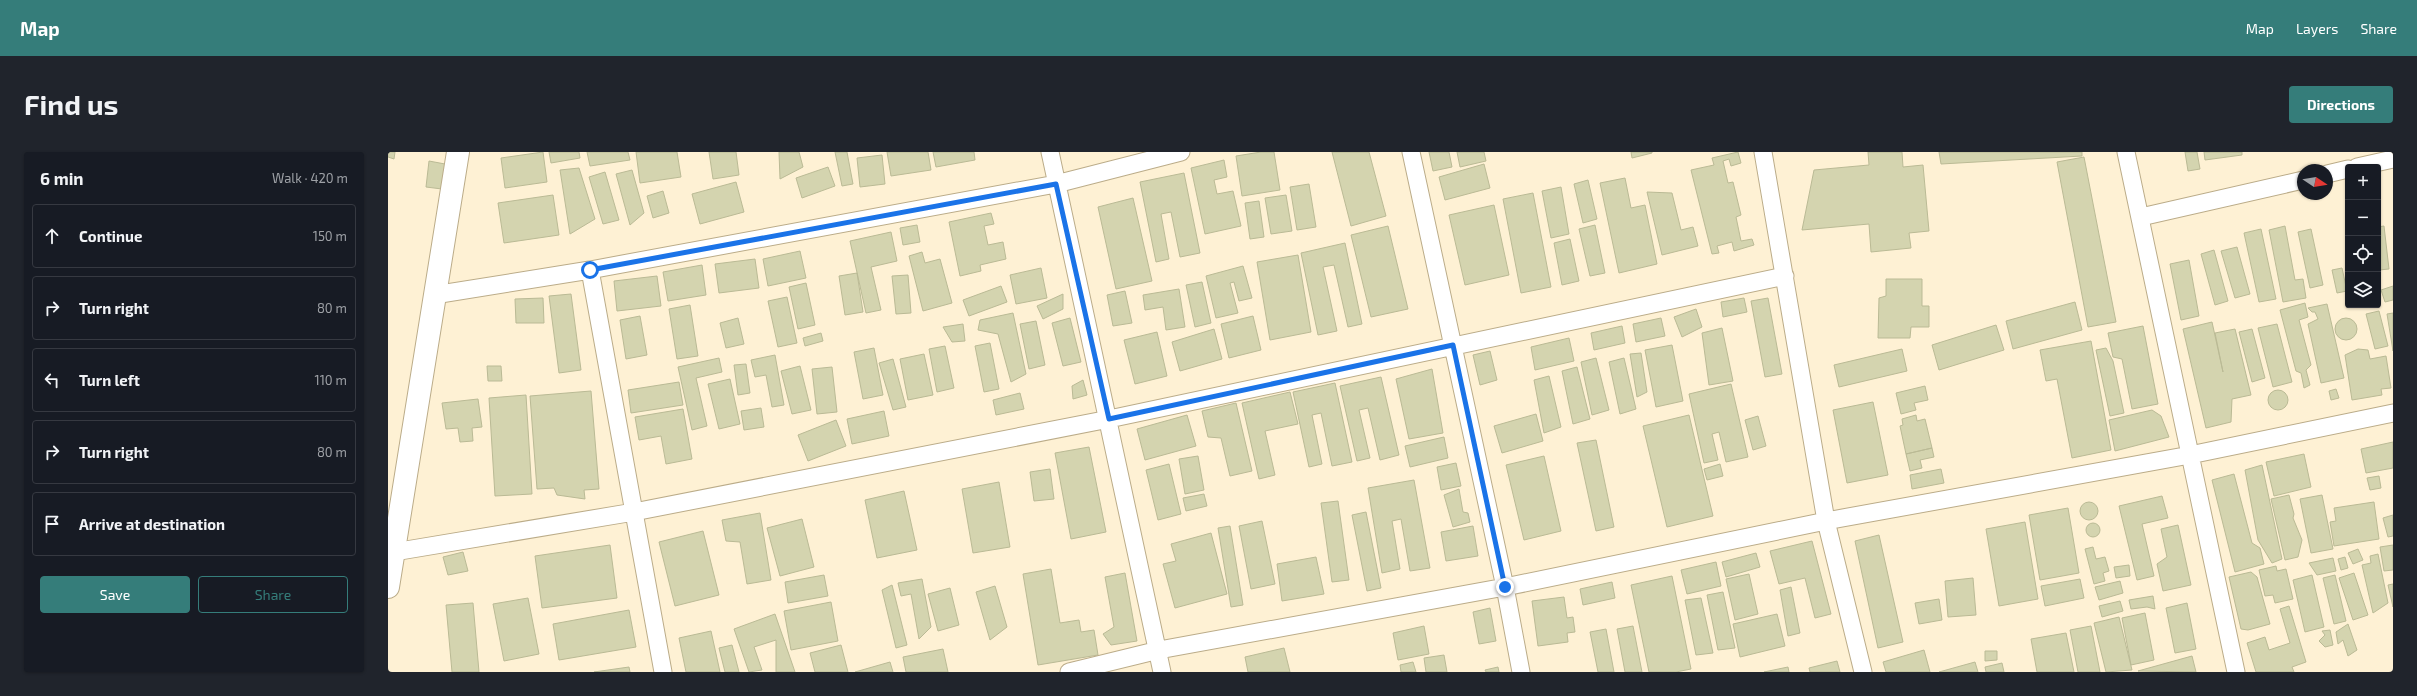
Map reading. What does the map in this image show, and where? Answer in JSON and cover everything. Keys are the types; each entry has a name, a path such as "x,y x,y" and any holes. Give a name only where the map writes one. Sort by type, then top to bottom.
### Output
{"street":[{"path":"388,587 458,152"},
{"path":"1050,152 1159,650 1162,672"},
{"path":"434,295 590,270 1056,184 1181,152"},
{"path":"1411,152 1505,587 1521,672"},
{"path":"1763,152 1826,521 1863,672"},
{"path":"2126,152 2141,217 2236,672"},
{"path":"2370,164 2393,159"},
{"path":"2333,173 2345,170"},
{"path":"2141,217 2297,181"},
{"path":"590,270 663,672"},
{"path":"394,552 634,512 1109,419 1453,345 1785,276"},
{"path":"1070,672 1159,650 1505,587 1826,521 2190,455 2393,413"}],"building":[{"path":"388,152 395,152 394,159 388,157"},
{"path":"543,152 547,182 505,188 501,158"},
{"path":"549,152 579,152 580,158 551,163"},
{"path":"587,152 628,152 630,160 590,166"},
{"path":"636,152 677,152 681,177 640,183"},
{"path":"709,152 736,152 739,175 713,179"},
{"path":"779,152 799,152 803,167 780,179"},
{"path":"835,152 847,152 853,184 842,186"},
{"path":"887,152 928,152 931,170 891,176"},
{"path":"933,152 974,152 975,160 936,167"},
{"path":"1261,152 1274,152 1280,190 1242,196 1236,156"},
{"path":"1332,152 1369,152 1386,216 1351,226"},
{"path":"1429,152 1449,152 1452,167 1433,171"},
{"path":"1457,152 1484,152 1486,161 1460,167"},
{"path":"1631,152 1652,152 1652,153 1632,158"},
{"path":"1738,152 1741,163 1731,166 1729,159 1723,161 1728,183 1733,182 1741,215 1736,217 1741,241 1752,239 1754,245 1734,251 1732,242 1717,246 1719,253 1712,254 1691,170 1714,165 1712,158"},
{"path":"1868,152 1902,152 1903,167 1923,165 1929,231 1909,233 1911,248 1871,252 1869,224 1802,230 1814,170 1869,165"},
{"path":"1939,152 2082,152 2082,156 1941,164"},
{"path":"2185,152 2197,152 2200,169 2188,171"},
{"path":"2204,152 2242,152 2242,155 2205,160"},
{"path":"882,155 885,184 860,187 857,158"},
{"path":"2084,157 2116,322 2088,327 2057,162"},
{"path":"1224,160 1227,177 1214,180 1217,194 1233,191 1241,226 1205,234 1191,168"},
{"path":"429,161 445,164 442,189 426,187"},
{"path":"1484,164 1490,188 1445,200 1439,177"},
{"path":"828,167 835,186 802,198 796,178"},
{"path":"579,168 595,219 570,234 560,170"},
{"path":"632,170 644,213 630,225 616,174"},
{"path":"605,172 619,220 603,224 589,177"},
{"path":"1184,173 1200,253 1180,257 1171,212 1161,214 1169,259 1156,262 1140,182"},
{"path":"1625,178 1631,208 1645,205 1657,264 1619,273 1600,183"},
{"path":"1588,180 1597,219 1583,223 1574,184"},
{"path":"736,182 744,212 700,224 692,194"},
{"path":"1309,184 1316,227 1297,230 1290,187"},
{"path":"1561,187 1569,234 1551,238 1542,191"},
{"path":"663,191 669,213 653,218 647,196"},
{"path":"1647,192 1672,193 1681,230 1693,227 1698,246 1662,255"},
{"path":"1533,193 1551,287 1521,293 1503,199"},
{"path":"553,195 559,235 504,243 498,203"},
{"path":"1286,195 1292,231 1271,234 1265,198"},
{"path":"1133,198 1152,281 1116,289 1098,207"},
{"path":"1259,201 1264,237 1250,239 1245,203"},
{"path":"1494,205 1509,275 1465,285 1449,215"},
{"path":"991,213 994,224 984,226 988,245 1003,242 1006,259 980,265 981,271 960,276 949,222"},
{"path":"917,225 920,242 903,245 900,228"},
{"path":"1595,225 1605,273 1590,276 1579,229"},
{"path":"1388,226 1408,309 1371,317 1351,235"},
{"path":"2285,226 2295,280 2303,279 2306,298 2283,302 2269,230"},
{"path":"2381,226 2384,226 2389,269 2381,270 2381,236"},
{"path":"2261,229 2276,299 2259,302 2244,233"},
{"path":"2311,229 2323,285 2310,288 2298,232"},
{"path":"891,232 897,261 871,267 881,310 866,313 850,241"},
{"path":"1570,239 1579,281 1562,285 1554,243"},
{"path":"1345,243 1362,324 1348,327 1334,265 1323,267 1337,331 1318,335 1301,253"},
{"path":"2237,247 2250,294 2235,298 2221,251"},
{"path":"2214,250 2228,301 2215,305 2201,254"},
{"path":"800,251 806,278 768,286 763,259"},
{"path":"922,252 925,263 940,259 952,303 923,311 909,256"},
{"path":"1298,255 1311,332 1270,340 1257,262"},
{"path":"755,259 759,288 719,293 715,264"},
{"path":"2189,260 2199,316 2181,320 2170,264"},
{"path":"702,265 706,295 668,301 663,272"},
{"path":"1243,266 1252,298 1239,301 1234,282 1230,283 1238,313 1216,318 1206,276"},
{"path":"1041,268 1047,298 1016,304 1010,275"},
{"path":"2342,268 2345,282 2345,291 2337,293 2332,270"},
{"path":"857,273 863,312 845,315 839,276"},
{"path":"908,275 911,313 896,314 892,276"},
{"path":"657,276 661,306 617,311 614,281"},
{"path":"1886,279 1922,279 1922,306 1929,306 1929,327 1911,327 1910,338 1878,338 1879,298 1886,296"},
{"path":"1202,282 1211,323 1195,327 1186,285"},
{"path":"806,283 815,325 798,329 789,287"},
{"path":"1001,286 1007,302 969,316 963,300"},
{"path":"2393,286 2393,300 2385,302 2381,290"},
{"path":"1179,289 1185,327 1166,330 1163,307 1145,310 1143,295"},
{"path":"1125,291 1132,323 1113,326 1107,295"},
{"path":"571,294 581,370 559,373 549,296"},
{"path":"1063,294 1063,309 1043,319 1037,306"},
{"path":"787,297 797,343 778,347 768,301"},
{"path":"543,298 544,323 516,323 515,299"},
{"path":"1744,298 1747,312 1723,317 1721,302"},
{"path":"1768,298 1782,374 1765,377 1751,301"},
{"path":"2075,302 2082,330 2013,349 2006,321"},
{"path":"2305,303 2308,317 2299,320 2311,365 2306,370 2310,385 2304,388 2301,373 2296,371 2280,310"},
{"path":"2327,304 2344,378 2321,383 2308,324 2318,319 2315,312 2312,312 2308,308"},
{"path":"690,305 698,356 677,359 669,309"},
{"path":"1696,309 1702,327 1682,337 1674,317"},
{"path":"2379,311 2388,346 2375,349 2366,314"},
{"path":"1013,313 1026,374 1011,382 998,334 978,330 980,320"},
{"path":"2393,313 2393,351 2387,314"},
{"path":"640,316 647,355 626,359 620,320"},
{"path":"1253,316 1261,350 1229,358 1221,324"},
{"path":"738,318 744,344 726,348 720,323"},
{"path":"1070,318 1081,362 1063,366 1052,323"},
{"path":"1661,318 1665,336 1636,342 1633,324"},
{"path":"2346,318 2354,321 2357,329 2354,337 2346,340 2338,337 2335,329 2338,321"},
{"path":"1036,321 1045,365 1029,369 1020,324"},
{"path":"2212,322 2223,372 2215,333 2235,329 2251,395 2232,399 2231,422 2206,428 2183,329"},
{"path":"963,324 965,341 952,342 943,327"},
{"path":"2277,324 2292,382 2273,387 2258,328"},
{"path":"1996,325 2004,350 1939,370 1932,345"},
{"path":"1622,326 1625,343 1594,350 1591,333"},
{"path":"2143,326 2158,404 2132,409 2122,359 2113,357 2108,333"},
{"path":"1722,328 1733,381 1709,385 1702,333"},
{"path":"1214,329 1222,359 1180,371 1172,342"},
{"path":"2252,329 2265,378 2252,382 2239,332"},
{"path":"1157,332 1167,376 1135,384 1124,340"},
{"path":"821,333 823,341 805,346 803,338"},
{"path":"1569,338 1574,361 1535,370 1531,347"},
{"path":"2091,341 2111,450 2072,458 2057,379 2046,381 2040,350"},
{"path":"990,343 999,389 984,392 975,346"},
{"path":"1672,345 1683,401 1656,407 1645,350"},
{"path":"945,346 954,388 937,392 929,349"},
{"path":"874,348 883,395 863,399 854,352"},
{"path":"2106,348 2113,361 2124,413 2110,416 2096,350"},
{"path":"1902,349 1907,371 1839,387 1834,365"},
{"path":"2358,349 2368,350 2370,359 2386,356 2391,388 2381,389 2382,395 2352,400 2345,355"},
{"path":"1490,351 1497,380 1480,385 1473,355"},
{"path":"1641,353 1647,392 1637,397 1630,354"},
{"path":"924,354 933,395 908,400 900,359"},
{"path":"775,355 784,405 772,407 766,375 755,377 751,360"},
{"path":"719,358 722,372 696,378 707,426 692,430 678,367"},
{"path":"1596,358 1609,410 1592,415 1581,362"},
{"path":"1624,358 1636,409 1620,414 1609,362"},
{"path":"893,359 906,407 893,410 879,363"},
{"path":"746,364 750,393 738,395 734,365"},
{"path":"487,366 501,366 502,381 488,381"},
{"path":"800,366 811,410 792,414 781,371"},
{"path":"832,367 837,412 817,414 812,369"},
{"path":"1577,367 1590,419 1573,424 1562,371"},
{"path":"1432,369 1443,433 1409,439 1396,379"},
{"path":"1549,376 1561,427 1544,433 1534,380"},
{"path":"1381,377 1399,455 1380,460 1368,408 1359,410 1370,458 1357,461 1340,386"},
{"path":"730,379 740,424 719,429 708,384"},
{"path":"1083,380 1087,395 1073,399 1072,386"},
{"path":"679,382 683,405 631,413 628,390"},
{"path":"1335,383 1352,462 1332,466 1321,413 1312,415 1322,464 1309,467 1293,392"},
{"path":"1731,384 1748,457 1726,462 1719,432 1712,434 1718,460 1704,463 1689,394"},
{"path":"1925,386 1928,400 1914,403 1916,410 1901,414 1896,393"},
{"path":"2336,389 2339,398 2331,400 2329,391"},
{"path":"2278,390 2285,393 2288,400 2285,407 2278,410 2271,407 2268,400 2271,393"},
{"path":"591,391 599,489 584,490 585,499 557,495 554,488 537,489 530,396"},
{"path":"1290,392 1298,424 1265,431 1275,475 1259,479 1242,403"},
{"path":"1020,393 1024,409 996,415 993,400"},
{"path":"526,395 532,494 495,496 489,398"},
{"path":"478,399 482,427 472,428 473,441 460,442 458,428 446,429 442,403"},
{"path":"1873,402 1888,475 1847,483 1833,410"},
{"path":"1236,403 1252,471 1230,476 1221,438 1208,437 1202,411"},
{"path":"761,408 764,427 744,430 741,411"},
{"path":"683,409 692,459 666,464 661,436 639,440 635,417"},
{"path":"2152,410 2161,416 2169,437 2115,451 2109,420"},
{"path":"884,411 889,436 852,444 847,419"},
{"path":"1536,414 1543,441 1502,453 1494,426"},
{"path":"1187,415 1196,446 1145,460 1137,429"},
{"path":"1689,415 1713,516 1667,527 1643,426"},
{"path":"1916,415 1917,421 1925,419 1932,448 1906,454 1900,426 1903,425 1902,419"},
{"path":"1758,416 1766,446 1753,450 1745,420"},
{"path":"836,420 846,446 808,461 798,435"},
{"path":"1444,437 1448,458 1410,467 1405,446"},
{"path":"1596,440 1614,527 1596,531 1577,443"},
{"path":"2393,442 2393,468 2366,473 2361,449"},
{"path":"1089,447 1106,532 1071,539 1055,453"},
{"path":"1932,448 1934,457 1920,460 1922,468 1910,471 1906,454"},
{"path":"2304,454 2311,487 2274,496 2266,462"},
{"path":"1198,456 1204,490 1185,494 1179,459"},
{"path":"1544,456 1561,531 1524,540 1506,465"},
{"path":"1456,463 1461,486 1441,490 1437,467"},
{"path":"1169,464 1181,514 1158,520 1146,470"},
{"path":"1720,464 1723,476 1707,480 1704,469"},
{"path":"2262,465 2282,559 2272,563 2258,540 2245,470"},
{"path":"1050,469 1054,499 1034,501 1030,472"},
{"path":"1941,469 1944,483 1912,489 1910,475"},
{"path":"2234,474 2252,543 2260,548 2264,564 2235,572 2212,480"},
{"path":"2379,476 2381,488 2370,490 2367,478"},
{"path":"1414,480 1430,568 1410,571 1401,519 1392,521 1400,569 1382,573 1368,488"},
{"path":"999,482 1010,547 973,553 962,489"},
{"path":"1459,489 1463,512 1468,513 1470,522 1453,527 1444,495"},
{"path":"904,491 917,550 877,558 865,500"},
{"path":"1204,494 1207,506 1186,511 1183,498"},
{"path":"2289,495 2294,514 2293,518 2302,540 2298,557 2285,560 2271,499"},
{"path":"2322,495 2333,549 2311,553 2300,499"},
{"path":"2162,496 2168,518 2142,524 2154,576 2137,580 2119,506"},
{"path":"1338,501 1349,580 1332,582 1321,503"},
{"path":"2085,502 2093,502 2098,507 2096,518 2093,520 2085,520 2080,515 2080,507"},
{"path":"2374,502 2379,539 2334,546 2330,522 2336,521 2334,508"},
{"path":"2068,508 2079,573 2040,580 2029,515"},
{"path":"1366,512 1381,588 1367,591 1352,515"},
{"path":"760,513 771,580 747,584 740,542 726,541 722,520"},
{"path":"2393,515 2393,536 2388,537 2383,518"},
{"path":"802,519 814,567 780,576 767,528"},
{"path":"1262,521 1275,584 1251,589 1239,526"},
{"path":"2025,522 2038,599 1999,606 1986,529"},
{"path":"2093,523 2098,525 2100,530 2098,535 2093,537 2088,535 2086,530 2088,525"},
{"path":"2178,525 2191,585 2163,591 2157,564 2167,557 2161,529"},
{"path":"1230,526 1243,605 1231,607 1218,528"},
{"path":"1473,526 1478,556 1446,561 1441,532"},
{"path":"703,531 719,595 675,606 659,542"},
{"path":"1211,533 1227,594 1175,608 1163,564 1176,561 1171,544"},
{"path":"1879,535 1903,642 1878,648 1855,541"},
{"path":"1812,541 1831,614 1815,618 1805,578 1779,584 1770,551"},
{"path":"610,545 617,598 542,608 535,556"},
{"path":"2393,545 2393,570 2384,571 2380,547"},
{"path":"2093,547 2096,559 2105,557 2109,571 2103,573 2105,581 2094,584 2085,549"},
{"path":"2358,549 2363,560 2353,564 2348,553"},
{"path":"463,552 468,571 448,575 443,557"},
{"path":"1756,553 1760,567 1726,577 1722,562"},
{"path":"2378,554 2388,603 2373,613 2362,565 2371,563 2370,556"},
{"path":"1316,557 1324,594 1282,601 1277,564"},
{"path":"2345,557 2348,568 2341,570 2338,559"},
{"path":"2333,558 2336,571 2317,575 2309,563"},
{"path":"1716,562 1721,586 1687,594 1681,570"},
{"path":"2129,565 2130,576 2116,578 2114,567"},
{"path":"2276,566 2277,571 2286,569 2293,599 2275,603 2273,595 2265,596 2259,570"},
{"path":"1051,569 1060,623 1079,620 1081,632 1094,630 1098,655 1038,665 1023,574"},
{"path":"2251,572 2257,577 2270,624 2248,630 2241,629 2229,577"},
{"path":"1125,573 1137,641 1111,645 1103,634 1114,627 1105,577"},
{"path":"2354,573 2368,615 2353,620 2339,578"},
{"path":"1749,574 1758,614 1735,620 1726,579"},
{"path":"824,575 828,596 788,603 785,582"},
{"path":"2312,575 2324,627 2305,632 2293,580"},
{"path":"2335,575 2346,621 2334,624 2323,578"},
{"path":"1672,576 1691,669 1676,672 1649,672 1631,585"},
{"path":"1973,578 1976,615 1948,617 1945,581"},
{"path":"922,579 931,627 919,639 911,594 901,596 898,583"},
{"path":"2080,579 2084,598 2045,606 2041,586"},
{"path":"2120,581 2123,593 2099,600 2095,587"},
{"path":"1612,582 1615,598 1583,605 1580,589"},
{"path":"2393,584 2393,607 2388,585"},
{"path":"892,585 907,645 896,648 882,590"},
{"path":"995,586 1007,627 990,640 976,592"},
{"path":"1791,587 1800,633 1788,636 1780,590"},
{"path":"950,588 959,625 938,631 928,594"},
{"path":"1723,592 1735,648 1718,650 1707,595"},
{"path":"2153,596 2155,609 2147,607 2131,609 2129,600"},
{"path":"1564,597 1567,618 1573,617 1575,632 1567,633 1568,642 1538,646 1532,601"},
{"path":"528,598 539,654 504,661 493,604"},
{"path":"1701,598 1713,653 1696,655 1685,600"},
{"path":"1939,599 1942,620 1919,624 1915,603"},
{"path":"2120,601 2123,611 2102,617 2099,606"},
{"path":"831,602 838,641 791,650 784,611"},
{"path":"473,603 479,672 452,672 446,605"},
{"path":"2187,603 2196,649 2175,653 2166,608"},
{"path":"2289,606 2306,662 2292,667 2294,672 2256,672 2247,643 2265,637 2269,650 2290,643 2280,609"},
{"path":"1490,608 1496,641 1479,644 1473,612"},
{"path":"629,610 636,647 559,660 553,624"},
{"path":"2145,613 2154,660 2131,665 2122,618"},
{"path":"775,614 795,672 776,672 776,640 754,647 762,670 749,672 734,629"},
{"path":"1777,614 1785,646 1740,657 1733,624"},
{"path":"2119,617 2132,670 2106,672 2094,623"},
{"path":"2348,624 2357,650 2348,656 2343,640 2338,644 2336,632"},
{"path":"1424,626 1429,654 1398,660 1393,633"},
{"path":"1633,626 1642,672 1625,672 1617,629"},
{"path":"2091,626 2100,672 2078,672 2070,630"},
{"path":"1606,629 1614,672 1598,672 1590,632"},
{"path":"2330,630 2333,645 2325,647 2319,641 2325,635 2322,631"},
{"path":"711,631 720,672 686,672 679,638"},
{"path":"2066,633 2074,672 2037,672 2031,639"},
{"path":"732,645 739,672 725,672 719,648"},
{"path":"841,645 848,672 815,672 810,653"},
{"path":"1284,648 1290,672 1248,672 1245,657"},
{"path":"943,649 948,672 906,672 903,657"},
{"path":"1924,650 1930,672 1886,672 1883,662"},
{"path":"1985,651 1997,651 1997,660 1985,661"},
{"path":"1444,655 1447,672 1426,672 1424,658"},
{"path":"2192,656 2196,672 2138,671"},
{"path":"1837,661 1840,672 1810,672 1809,668"},
{"path":"890,662 893,672 855,672"},
{"path":"1413,662 1416,672 1401,672 1400,665"},
{"path":"1975,662 1978,672 1939,672"},
{"path":"2002,663 2004,672 1986,672 1985,667"},
{"path":"629,667 630,672 594,672"},
{"path":"1498,667 1499,672 1486,672 1485,670"},
{"path":"1788,667 1789,672 1764,672"}],"route":[{"path":"590,270 1056,184 1109,419 1453,345 1505,587"}]}
